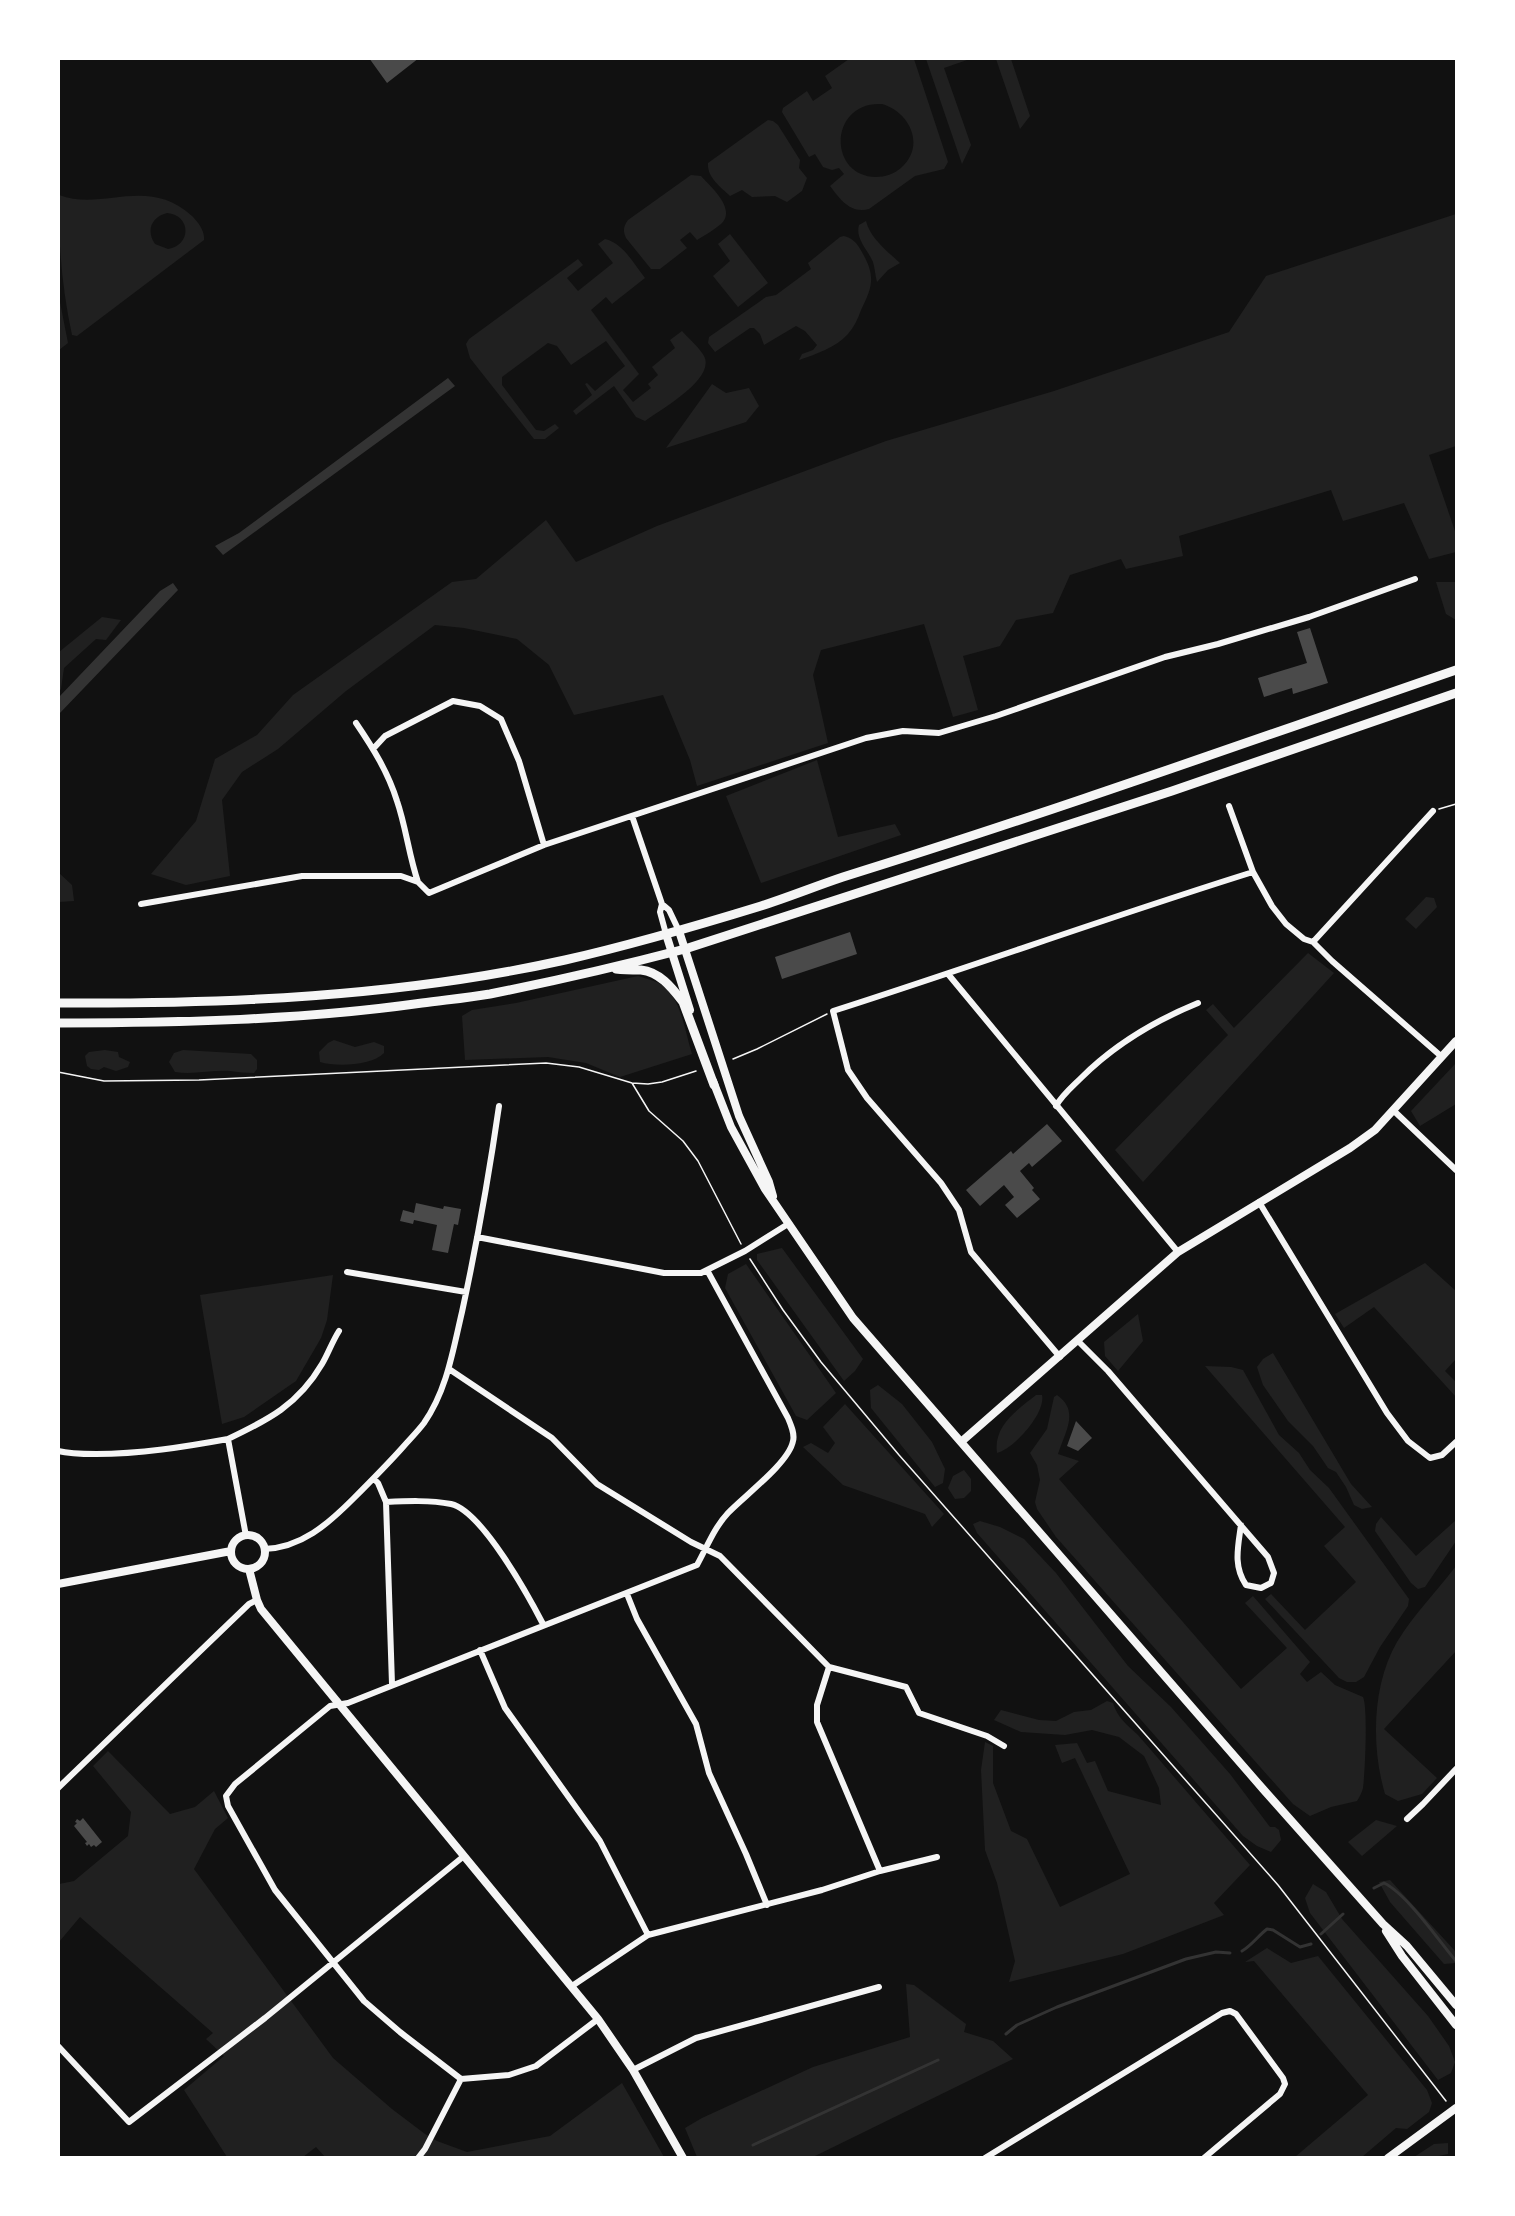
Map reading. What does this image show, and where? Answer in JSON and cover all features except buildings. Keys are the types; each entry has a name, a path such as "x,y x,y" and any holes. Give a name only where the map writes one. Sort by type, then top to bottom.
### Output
{"highway":[{"path":"58,1003 230,1000 333,994 423,985 564,960 679,931 959,841 1456,670"},
{"path":"58,1023 189,1022 310,1016 488,994 610,968 685,949 1172,791 1456,693"},
{"path":"610,968 642,970 665,981 683,1002 714,1085"}],"main road":[{"path":"1446,2114 1456,2101"},
{"path":"1388,2157 1456,2108"}],"street":[{"path":"141,904 302,876 401,876 418,882 429,893 544,845 866,738 903,731 939,732 996,716 1165,657 1309,617 1415,579"},
{"path":"374,748 386,736 453,701 480,706 501,719 519,761 544,845"},
{"path":"356,723 374,748 397,801 418,882"},
{"path":"1229,806 1253,872 1272,906 1286,924 1304,939 1313,942 1442,1057"},
{"path":"1313,942 1433,811"},
{"path":"632,816 662,904 669,910 679,931 739,1116 769,1182 775,1203"},
{"path":"1060,1357 971,1252 959,1210 941,1183 867,1098 848,1070 833,1011 1135,909 1253,872"},
{"path":"662,904 660,912 666,934 714,1085 731,1127 765,1189 853,1318 1383,1924 1407,1946 1456,2005"},
{"path":"948,974 1178,1252"},
{"path":"1056,1106 1092,1066 1130,1037 1163,1018 1198,1003"},
{"path":"961,1442 1178,1252 1350,1148 1375,1130 1456,1041"},
{"path":"264,1548 305,1539 329,1522 374,1479 424,1423 439,1396 449,1369 466,1292 499,1106"},
{"path":"1393,1110 1456,1170"},
{"path":"1259,1202 1369,1385 1408,1441 1430,1458 1442,1455 1456,1442"},
{"path":"477,1237 664,1273 701,1273 745,1251 788,1224"},
{"path":"598,2019 536,2066 509,2075 461,2079 364,2001 332,1963 275,1890 228,1806 226,1796 235,1784 330,1706 348,1703 543,1624 627,1594 697,1564 713,1534 728,1514 756,1488 787,1453 794,1440 788,1418 707,1270"},
{"path":"347,1272 466,1292"},
{"path":"58,1451 80,1454 122,1454 166,1450 228,1439 269,1419 293,1400 307,1386 322,1364 339,1331"},
{"path":"1078,1341 1108,1371 1268,1557 1274,1573 1271,1582 1261,1588 1246,1585 1240,1576 1236,1558 1240,1525"},
{"path":"449,1369 552,1438 597,1484 691,1542 720,1556 829,1667 906,1687 919,1713 987,1736 1004,1746"},
{"path":"228,1439 246,1536"},
{"path":"374,1479 386,1502 392,1684"},
{"path":"386,1502 453,1504 466,1512 480,1525 524,1586 543,1624"},
{"path":"246,1536 258,1539 264,1548 262,1562 255,1568 249,1569 236,1564 232,1557 231,1551 236,1540 246,1536"},
{"path":"58,1584 231,1551"},
{"path":"249,1569 261,1609 598,2019 633,2070 683,2157"},
{"path":"627,1594 637,1619 696,1724 709,1773 767,1905"},
{"path":"58,1788 249,1604 257,1600"},
{"path":"480,1650 505,1708 600,1841 648,1935"},
{"path":"829,1667 817,1705 817,1722 880,1871"},
{"path":"1407,1819 1456,1769"},
{"path":"58,2046 129,2122 265,2018 464,1856"},
{"path":"572,1986 648,1935 767,1905 880,1871 937,1857"},
{"path":"1383,1924 1402,1956 1456,2025"},
{"path":"633,2070 696,2038 879,1987"},
{"path":"985,2157 1222,2013 1230,2011 1236,2014 1283,2078 1285,2084 1280,2094 1204,2157"},
{"path":"418,2157 425,2149 461,2079"}],"path":[{"path":"1433,811 1456,804"},
{"path":"733,1059 833,1011"},
{"path":"58,1072 104,1080 199,1080 546,1063 579,1066 632,1083 662,1082 696,1071"},
{"path":"632,1083 649,1111 683,1141 698,1161 745,1251 820,1362 891,1446 1278,1885 1446,2101"}],"shaded area":[{"path":"849,59 914,59 948,162 944,169 915,176 869,209 856,209 846,204 830,186 844,174 839,168 832,170 823,167 815,154 809,157 782,112 783,108 807,91 813,101 832,88 825,76","holes":["882,104 892,108 907,122 911,131 913,150 909,159 901,168 886,176 876,177 860,173 849,165 842,153 841,139 844,126 852,114 865,106"]},
{"path":"926,59 970,59 944,68 971,145 962,164"},
{"path":"996,59 1011,59 1030,116 1020,129"},
{"path":"768,120 778,125 800,160 799,168 807,178 802,191 787,202 775,196 752,197 742,190 730,196 712,178 708,163"},
{"path":"691,175 701,176 721,198 726,212 725,218 721,224 697,240 690,232 680,240 687,248 660,269 651,269 626,238 625,225 628,220"},
{"path":"59,195 92,200 125,196 158,198 175,204 192,216 202,230 204,240 77,336 72,335 66,300 61,265","holes":["167,213 181,219 186,230 181,242 168,249 155,244 151,234 154,221"]},
{"path":"1456,214 1456,446 1429,455 1456,534 1456,552 1429,559 1404,503 1343,521 1331,490 1179,536 1183,556 1126,569 1121,559 1070,575 1053,613 1016,620 1000,646 963,656 978,710 953,717 924,624 821,650 813,675 828,743 697,786 690,760 663,695 574,715 549,665 517,639 464,628 435,625 346,691 278,749 242,772 222,800 230,876 186,885 151,874 196,821 215,759 257,735 293,695 452,582 476,579 546,520 576,562 657,526 886,441 1054,391 1229,332 1266,276"},
{"path":"866,221 875,239 900,263 888,270 877,282 873,262 858,230 859,225"},
{"path":"730,234 768,283 738,307 713,276 730,261 718,244"},
{"path":"844,236 858,245 870,269 871,282 857,320 843,339 825,350 799,360 802,354 813,350 817,345 805,331 796,326 764,345 760,334 754,328 750,328 715,352 708,343 709,337 766,297 776,295 811,269 808,263"},
{"path":"605,239 623,249 645,278 612,304 606,297 591,310 639,374 623,390 633,402 651,388 648,384 658,375 652,367 675,348 670,340 682,331 702,353 706,365 695,384 645,421 636,417 614,386 576,415 573,411 592,395 585,384 587,383 595,391 625,366 606,341 571,365 557,346 548,343 502,377 502,385 536,430 544,431 555,424 559,428 545,439 534,439 470,358 466,344 469,339 578,259 583,265 567,278 578,291 613,263 598,244"},
{"path":"59,297 68,343 58,350"},
{"path":"448,378 455,386 223,555 215,546 239,533"},
{"path":"712,384 726,393 749,388 759,406 746,422 666,448"},
{"path":"1436,582 1456,582 1456,620 1446,614"},
{"path":"173,583 178,590 59,714 59,697 160,591"},
{"path":"102,617 121,620 106,640 96,639 64,668 59,692 59,652"},
{"path":"817,760 838,837 895,824 901,835 761,883 726,796"},
{"path":"58,872 72,885 74,901 59,902"},
{"path":"1426,897 1434,898 1437,907 1416,929 1405,919"},
{"path":"1308,953 1334,973 1143,1182 1115,1150 1228,1035 1206,1010 1213,1004 1234,1028"},
{"path":"638,976 659,983 671,994 679,1009 692,1054 620,1077 586,1063 548,1057 465,1060 462,1016 472,1010 516,1003"},
{"path":"334,1040 355,1047 374,1042 384,1046 384,1053 371,1061 362,1063 335,1065 320,1062 319,1052"},
{"path":"105,1050 118,1052 119,1057 130,1062 128,1067 116,1071 104,1067 99,1070 91,1069 87,1066 85,1056 89,1052"},
{"path":"183,1050 251,1054 257,1060 257,1069 254,1073 175,1072 169,1062 174,1053"},
{"path":"1456,1063 1456,1104 1420,1126 1411,1111"},
{"path":"782,1248 863,1359 844,1381 757,1260 757,1254"},
{"path":"1425,1263 1456,1291 1456,1359 1445,1371 1456,1382 1456,1397 1374,1307 1344,1328 1335,1314"},
{"path":"746,1264 836,1393 807,1420 796,1416 725,1288 728,1274"},
{"path":"333,1275 327,1320 321,1338 296,1381 244,1417 222,1424 200,1295"},
{"path":"1138,1314 1143,1341 1118,1371 1105,1356 1104,1342"},
{"path":"1273,1353 1351,1484 1372,1507 1362,1509 1354,1505 1336,1472 1328,1468 1313,1446 1288,1421 1263,1385 1257,1367 1263,1359"},
{"path":"1205,1366 1243,1370 1279,1435 1299,1453 1310,1470 1329,1488 1409,1599 1408,1606 1380,1647 1364,1677 1356,1682 1347,1682 1339,1678 1265,1599 1271,1594 1305,1630 1356,1582 1324,1546 1345,1527"},
{"path":"878,1385 902,1404 932,1442 945,1469 943,1483 935,1487 871,1408 870,1390"},
{"path":"1036,1395 1042,1395 1042,1402 1034,1420 1020,1438 997,1453 997,1443 1003,1427 1014,1413"},
{"path":"1057,1395 1064,1401 1069,1415 1067,1430 1058,1454 1079,1461 1059,1479 1241,1689 1287,1648 1245,1603 1253,1596 1310,1662 1300,1674 1307,1682 1321,1672 1335,1685 1363,1697 1366,1726 1365,1769 1363,1788 1357,1801 1331,1807 1310,1816 1293,1804 1056,1537 1037,1509 1035,1502 1040,1480 1037,1465 1030,1453 1047,1429 1054,1397"},
{"path":"845,1404 944,1514 932,1527 925,1514 843,1485 803,1447 811,1443 828,1453 835,1443 823,1427"},
{"path":"964,1470 971,1479 971,1491 964,1498 955,1499 948,1488 953,1476"},
{"path":"1381,1517 1416,1556 1456,1520 1456,1541 1425,1587 1418,1589 1411,1583 1375,1531 1376,1524"},
{"path":"980,1521 1000,1527 1024,1539 1056,1573 1128,1666 1171,1707 1230,1774 1270,1827 1279,1830 1281,1840 1271,1852 1243,1836 977,1533 973,1524"},
{"path":"1456,1566 1456,1651 1384,1729 1437,1778 1422,1794 1398,1801 1385,1794 1377,1756 1376,1716 1383,1677 1397,1642 1418,1612"},
{"path":"1107,1701 1113,1703 1123,1720 1250,1865 1214,1903 1224,1915 1123,1954 1009,1982 1015,1961 997,1883 985,1850 981,1770 985,1742 993,1746 993,1783 1011,1831 1027,1839 1060,1907 1130,1874 1075,1758 1062,1763 1055,1745 1077,1743 1087,1763 1095,1761 1108,1791 1161,1805 1159,1788 1144,1756 1119,1737 1092,1730 1065,1735 1021,1732 994,1720 1001,1710 1039,1720 1056,1721 1074,1712 1091,1710"},
{"path":"108,1751 170,1814 195,1807 214,1791 228,1818 215,1829 194,1869 333,2058 425,2134 467,2152 550,2136 622,2083 664,2157 326,2158 316,2147 303,2157 227,2157 184,2090 224,2056 206,2039 213,2033 80,1917 59,1942 59,1884 74,1881 128,1836 131,1812 93,1766"},
{"path":"1376,1820 1397,1826 1362,1856 1348,1842"},
{"path":"1390,1880 1456,1952 1456,1963 1444,1964 1390,1902 1379,1882"},
{"path":"1313,1884 1326,1892 1342,1919 1428,2016 1449,2046 1455,2062 1451,2073 1438,2080 1310,1913 1305,1898"},
{"path":"1267,1948 1291,1963 1318,1956 1427,2090 1432,2103 1429,2112 1407,2129 1396,2128 1362,2157 1295,2157 1368,2095 1254,1961 1245,1962"},
{"path":"906,1984 914,1985 966,2024 964,2032 993,2041 1013,2059 813,2157 697,2157 685,2128 702,2118 813,2067 910,2037"},
{"path":"1448,2143 1448,2154 1414,2157 1434,2144"}],"waterway":[{"path":"1374,1888 1384,1883 1403,1897 1456,1961"},
{"path":"1321,1934 1343,1914"},
{"path":"1242,1951 1267,1929 1273,1930 1300,1947 1311,1944"},
{"path":"1006,2034 1017,2025 1057,2007 1186,1959 1216,1952 1230,1953"},
{"path":"753,2145 938,2060"}]}
